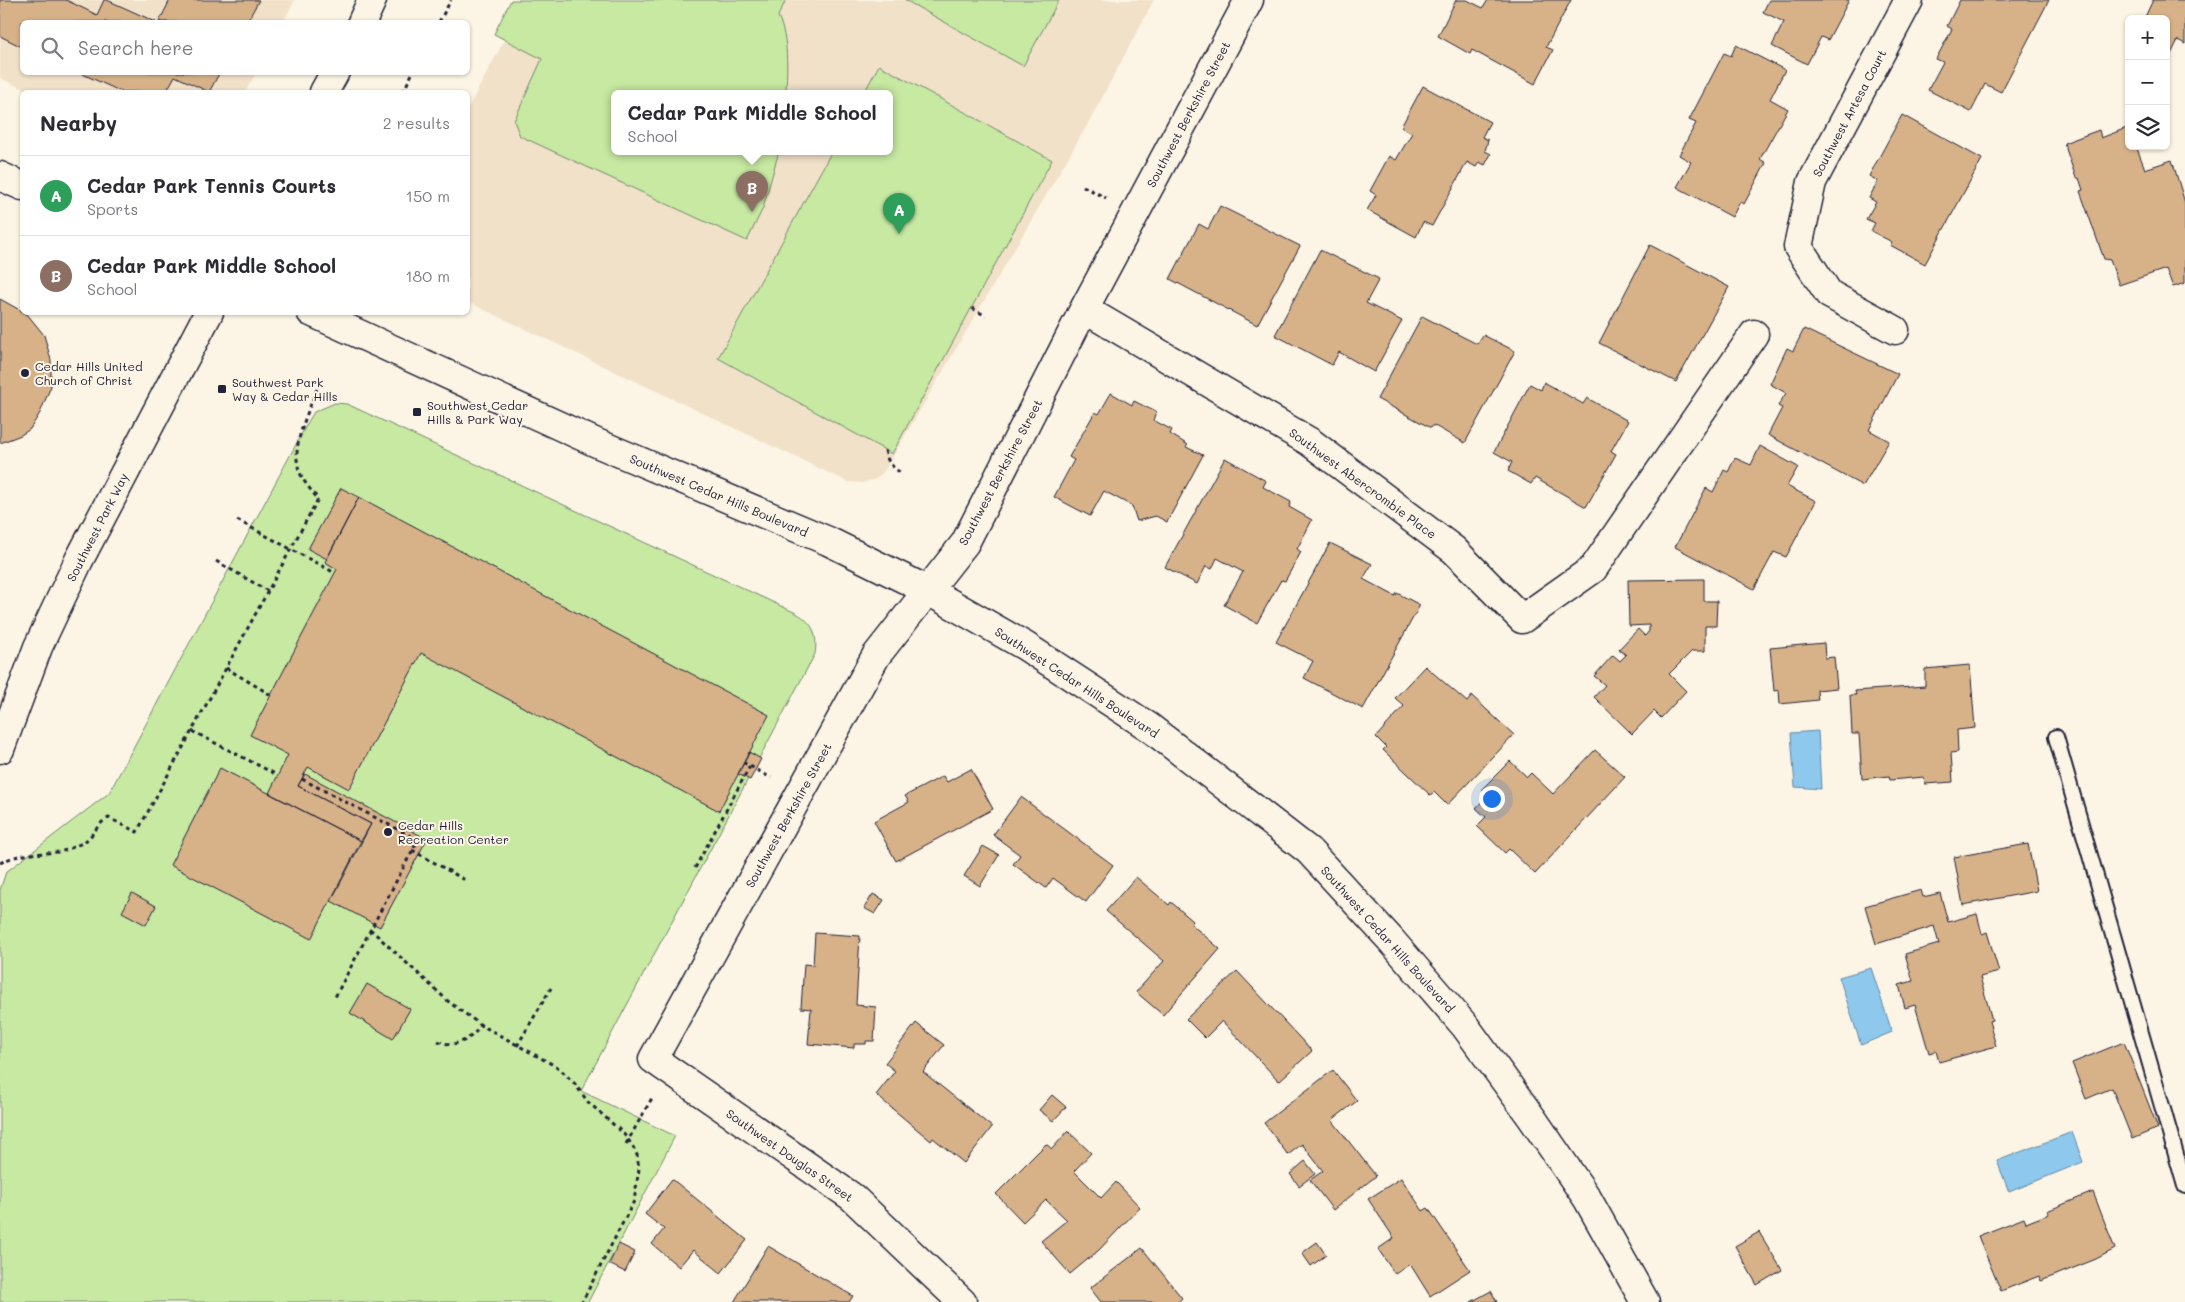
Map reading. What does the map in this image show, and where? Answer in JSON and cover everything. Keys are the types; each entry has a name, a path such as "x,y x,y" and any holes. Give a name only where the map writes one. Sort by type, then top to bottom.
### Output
{"street":[{"path":"363,20 372,0"},
{"name":"Southwest Berkshire Street","path":"652,1059 876,656 965,543 1084,309 1249,0"},
{"name":"Southwest Artesa Court","path":"1895,330 1828,294 1798,247 1812,182 1908,0"},
{"path":"325,90 333,75"},
{"path":"0,176 20,185"},
{"name":"Southwest Abercrombie Place","path":"1084,309 1310,442 1454,550 1522,618 1593,570 1754,334"},
{"name":"Southwest Park Way","path":"0,749 42,638 79,560 207,315"},
{"name":"Southwest Cedar Hills Boulevard","path":"318,315 599,444 828,541 927,590 1025,646 1150,727 1309,851 1390,939 1465,1026 1587,1198 1645,1302"},
{"name":"Southwest Douglas Street","path":"652,1059 852,1197 962,1302"}],"lane":[{"path":"2056,738 2185,1186"}],"path":[{"path":"440,20 450,0"},
{"path":"404,90 412,75"},
{"path":"972,308 986,316"},
{"path":"0,863 30,853 60,852 84,842 103,820 109,818 137,832 318,499 304,481 298,467 296,451 320,381"},
{"path":"885,450 891,466 901,473"},
{"path":"237,520 335,573"},
{"path":"216,561 268,591"},
{"path":"226,668 271,695"},
{"path":"192,731 277,776"},
{"path":"744,763 776,780"},
{"path":"695,868 750,766"},
{"path":"302,779 418,840 335,997"},
{"path":"412,850 465,880"},
{"path":"370,929 450,1003 481,1025 558,1068 575,1084 588,1102 606,1117 637,1155 639,1169 634,1201 582,1302"},
{"path":"517,1046 551,988"},
{"path":"438,1041 451,1044 468,1039 476,1034 481,1025"},
{"path":"627,1142 652,1100 652,1092"}],"shaded area":[{"path":"0,0 295,0 284,20 20,20 20,75 255,75 246,90 26,90 0,78"},
{"path":"526,0 1154,0 1089,122 885,470 876,479 862,483 848,482 470,303 470,104"}],"green space":[{"path":"511,0 786,0 778,16 786,44 786,90 611,90 611,155 778,155 763,208 747,241 520,136 514,121 542,59 494,34"},
{"path":"905,0 1059,0 1023,66"},
{"path":"879,65 1052,160 892,454 718,358 830,155 893,155 893,90 866,90"},
{"name":"Cedar Hills Recreation Center","path":"335,403 347,404 796,613 807,621 813,630 816,641 815,654 581,1091 675,1136 588,1302 0,1302 0,890 6,872 109,793 308,422 314,412"}],"water":[{"path":"1818,731 1821,789 1795,787 1791,733"},
{"path":"1871,968 1892,1032 1861,1045 1839,977"},
{"path":"2072,1132 2083,1162 2009,1192 1997,1161"}],"building":[{"path":"0,0 66,0 97,15 104,0 107,0 152,20 20,20 20,46 0,36"},
{"path":"170,0 259,0 248,20 160,20"},
{"path":"1456,0 1467,0 1483,8 1488,0 1571,0 1546,47 1553,50 1535,84 1472,50 1470,54 1438,36"},
{"path":"1769,0 1849,0 1828,40 1821,37 1807,64 1772,46 1784,22 1763,12"},
{"path":"1960,0 2049,0 2001,92 1985,84 1971,112 1928,90 1943,62 1936,59 1952,29 1947,26"},
{"path":"2153,0 2185,0 2185,44 2178,40 2170,56 2170,15 2146,15"},
{"path":"1736,45 1785,70 1770,99 1788,109 1760,159 1766,163 1744,204 1740,202 1732,217 1677,187 1691,162 1679,155 1696,123 1689,120 1724,53 1731,56"},
{"path":"85,75 218,75 210,90 205,90 175,76 167,90 118,90"},
{"path":"1423,86 1490,122 1482,137 1488,140 1485,151 1491,154 1485,165 1479,162 1476,167 1467,162 1432,226 1423,222 1416,237 1367,210 1376,195 1370,191 1389,156 1396,160 1412,133 1401,127"},
{"path":"1902,115 1982,159 1925,264 1890,245 1892,242 1871,231 1875,223 1866,219 1876,202 1869,198 1878,181 1869,176"},
{"path":"2125,129 2125,150 2138,150 2145,169 2172,160 2185,203 2185,283 2173,287 2166,269 2119,285 2110,260 2104,259 2080,191 2083,190 2079,178 2076,178 2064,143 2099,130 2101,138"},
{"path":"1220,206 1300,246 1257,325 1170,279 1199,224 1208,229"},
{"path":"1650,245 1729,287 1676,382 1599,343"},
{"path":"1320,250 1379,279 1366,303 1402,321 1374,372 1339,352 1332,365 1275,335"},
{"name":"Cedar Hills United Church of Christ","path":"0,299 20,310 20,315 28,315 44,335 51,360 51,386 40,413 30,429 21,435 0,443"},
{"path":"1422,316 1477,344 1483,335 1515,351 1465,443 1433,425 1431,428 1377,399"},
{"path":"1804,329 1898,374 1869,430 1889,441 1863,486 1768,435 1782,408 1778,406 1786,393 1770,384 1787,348 1793,351"},
{"path":"1544,382 1583,404 1587,398 1628,421 1611,451 1616,454 1586,507 1535,478 1531,484 1508,471 1512,462 1494,452 1530,384 1541,390"},
{"path":"1111,393 1132,405 1134,401 1156,412 1153,420 1172,430 1170,434 1188,445 1186,447 1203,455 1167,522 1156,516 1137,521 1132,506 1104,491 1090,516 1054,497 1074,460 1069,457 1095,412 1099,414"},
{"path":"1760,446 1798,467 1787,486 1816,501 1786,557 1774,552 1754,589 1675,547 1706,488 1713,492 1724,470 1728,472 1735,458 1751,465"},
{"path":"1225,458 1266,481 1263,487 1291,502 1289,507 1312,520 1297,549 1301,552 1285,581 1281,580 1257,623 1224,605 1243,572 1217,558 1212,569 1206,566 1197,584 1165,567"},
{"path":"341,488 359,497 327,559 308,549"},
{"path":"359,497 769,715 719,811 421,653 349,789 308,767 298,786 371,824 361,841 269,793 288,755 250,735 337,569 325,562"},
{"path":"1330,543 1372,564 1363,579 1395,596 1397,593 1420,605 1363,709 1304,678 1313,661 1276,642"},
{"path":"1704,579 1704,601 1717,601 1716,626 1705,626 1705,651 1692,651 1669,674 1686,691 1661,718 1654,711 1632,734 1594,697 1605,685 1594,676 1613,655 1620,661 1626,655 1619,649 1638,629 1645,636 1649,631 1649,625 1629,626 1628,580"},
{"path":"1824,643 1825,658 1834,657 1837,688 1817,690 1818,700 1780,704 1779,690 1774,691 1770,648"},
{"path":"1970,665 1975,728 1957,730 1958,752 1951,753 1953,782 1925,784 1924,777 1890,780 1889,776 1862,779 1859,734 1852,734 1850,695 1856,695 1855,691 1925,686 1925,669"},
{"path":"1425,666 1467,702 1472,696 1514,735 1447,805 1434,792 1430,795 1383,750 1386,747 1376,737 1404,706 1395,698"},
{"path":"1595,750 1625,777 1535,874 1509,849 1505,853 1477,826 1486,817 1476,808 1488,795 1482,789 1510,761 1527,777 1531,773 1553,794"},
{"path":"749,752 761,759 750,780 738,774"},
{"path":"220,768 361,841 311,939 170,865"},
{"path":"971,769 993,809 896,861 874,821 909,802 905,796 943,776 947,782"},
{"path":"305,774 427,839 380,927 331,901 371,824 298,786"},
{"path":"1021,797 1113,865 1086,902 1053,878 1046,888 1013,864 1020,855 993,835"},
{"path":"2028,844 2037,891 1963,905 1954,857"},
{"path":"983,846 999,855 980,886 964,876"},
{"path":"1136,877 1169,905 1171,902 1193,921 1191,924 1220,949 1163,1015 1136,992 1164,961 1106,911"},
{"path":"1921,890 1923,897 1940,893 1948,922 1977,914 1982,934 1987,932 1999,972 1980,977 1992,1020 1989,1021 1996,1046 1939,1062 1936,1051 1929,1053 1915,1005 1905,1008 1899,985 1913,981 1905,954 1939,944 1934,926 1876,944 1865,906"},
{"path":"132,893 156,906 146,925 122,912"},
{"path":"873,894 884,900 875,914 864,908"},
{"path":"815,933 860,936 856,1005 876,1007 874,1041 866,1041 866,1044 854,1044 854,1048 808,1044 811,1009 801,1008 804,964 813,965"},
{"path":"1237,971 1312,1051 1279,1081 1222,1021 1205,1038 1186,1019"},
{"path":"367,984 410,1009 393,1039 350,1013"},
{"path":"916,1023 944,1045 923,1072 992,1127 964,1163 933,1138 931,1141 876,1095 895,1071 885,1063"},
{"path":"2124,1042 2158,1128 2132,1139 2112,1088 2086,1099 2072,1063"},
{"path":"1333,1070 1357,1101 1332,1120 1376,1176 1333,1210 1310,1180 1323,1171 1302,1144 1288,1155 1264,1123"},
{"path":"1052,1095 1066,1107 1053,1121 1039,1110"},
{"path":"1068,1131 1091,1153 1074,1171 1101,1198 1116,1182 1140,1207 1099,1250 1070,1274 1041,1241 1067,1220 1046,1200 1023,1222 996,1194 1046,1144 1052,1149"},
{"path":"1305,1161 1315,1174 1299,1186 1290,1174"},
{"path":"1401,1178 1423,1211 1428,1208 1470,1270 1430,1296 1410,1264 1395,1274 1378,1249 1394,1238 1368,1199"},
{"path":"672,1179 747,1240 721,1273 693,1250 679,1267 652,1244 664,1229 645,1214"},
{"path":"2093,1192 2115,1249 2096,1259 2041,1281 2039,1276 2001,1291 1978,1236 2024,1218 2026,1223 2049,1214 2047,1211"},
{"path":"1759,1232 1782,1270 1757,1285 1735,1246"},
{"path":"1317,1242 1326,1255 1311,1266 1302,1253"},
{"path":"619,1244 635,1252 625,1272 609,1264"},
{"path":"768,1246 853,1296 849,1302 734,1302"},
{"path":"1142,1248 1182,1298 1178,1302 1101,1302 1090,1288"},
{"path":"1491,1291 1497,1302 1471,1302"}],"place":[{"name":"Cedar Park Middle School","path":"752,212"},
{"name":"Cedar Park Tennis Courts","path":"899,234"},
{"name":"Cedar Hills United Church of Christ","path":"25,373"},
{"name":"Southwest Park Way & Cedar Hills","path":"222,389"},
{"name":"Southwest Cedar Hills & Park Way","path":"417,412"},
{"name":"Cedar Hills Recreation Center","path":"388,832"}]}
